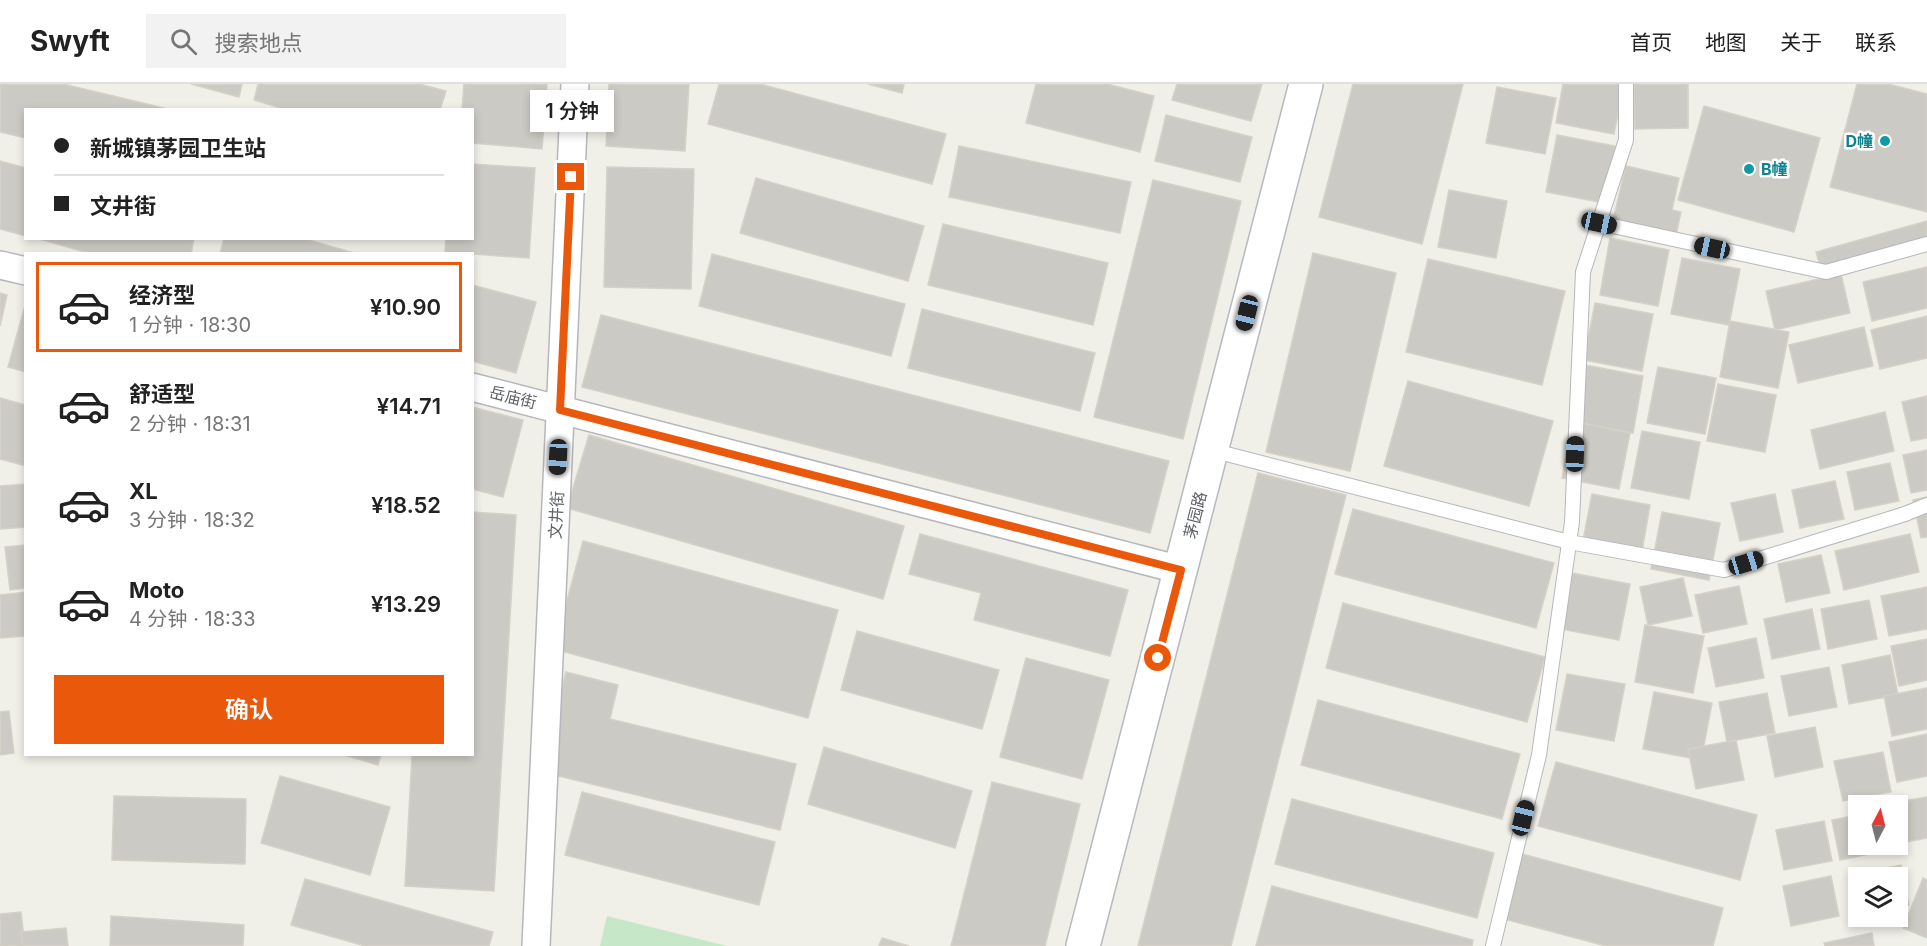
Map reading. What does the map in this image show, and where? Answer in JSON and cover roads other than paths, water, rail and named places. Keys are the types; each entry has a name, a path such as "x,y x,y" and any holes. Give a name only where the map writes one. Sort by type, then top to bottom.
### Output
{"street":[{"name":"文井街","path":"536,946 575,84"},
{"name":"茅园路","path":"1083,946 1306,84"},
{"path":"0,265 24,271"},
{"name":"岳庙街","path":"474,388 1181,570"}],"lane":[{"path":"1493,946 1539,755 1572,522 1583,272 1626,140 1626,84"},
{"path":"1599,223 1826,272 1927,244"},
{"path":"1211,450 1569,542 1724,570 1905,514 1927,505"}],"place":[{"name":"D幢","path":"1885,141"},
{"name":"B幢","path":"1749,169"}]}
